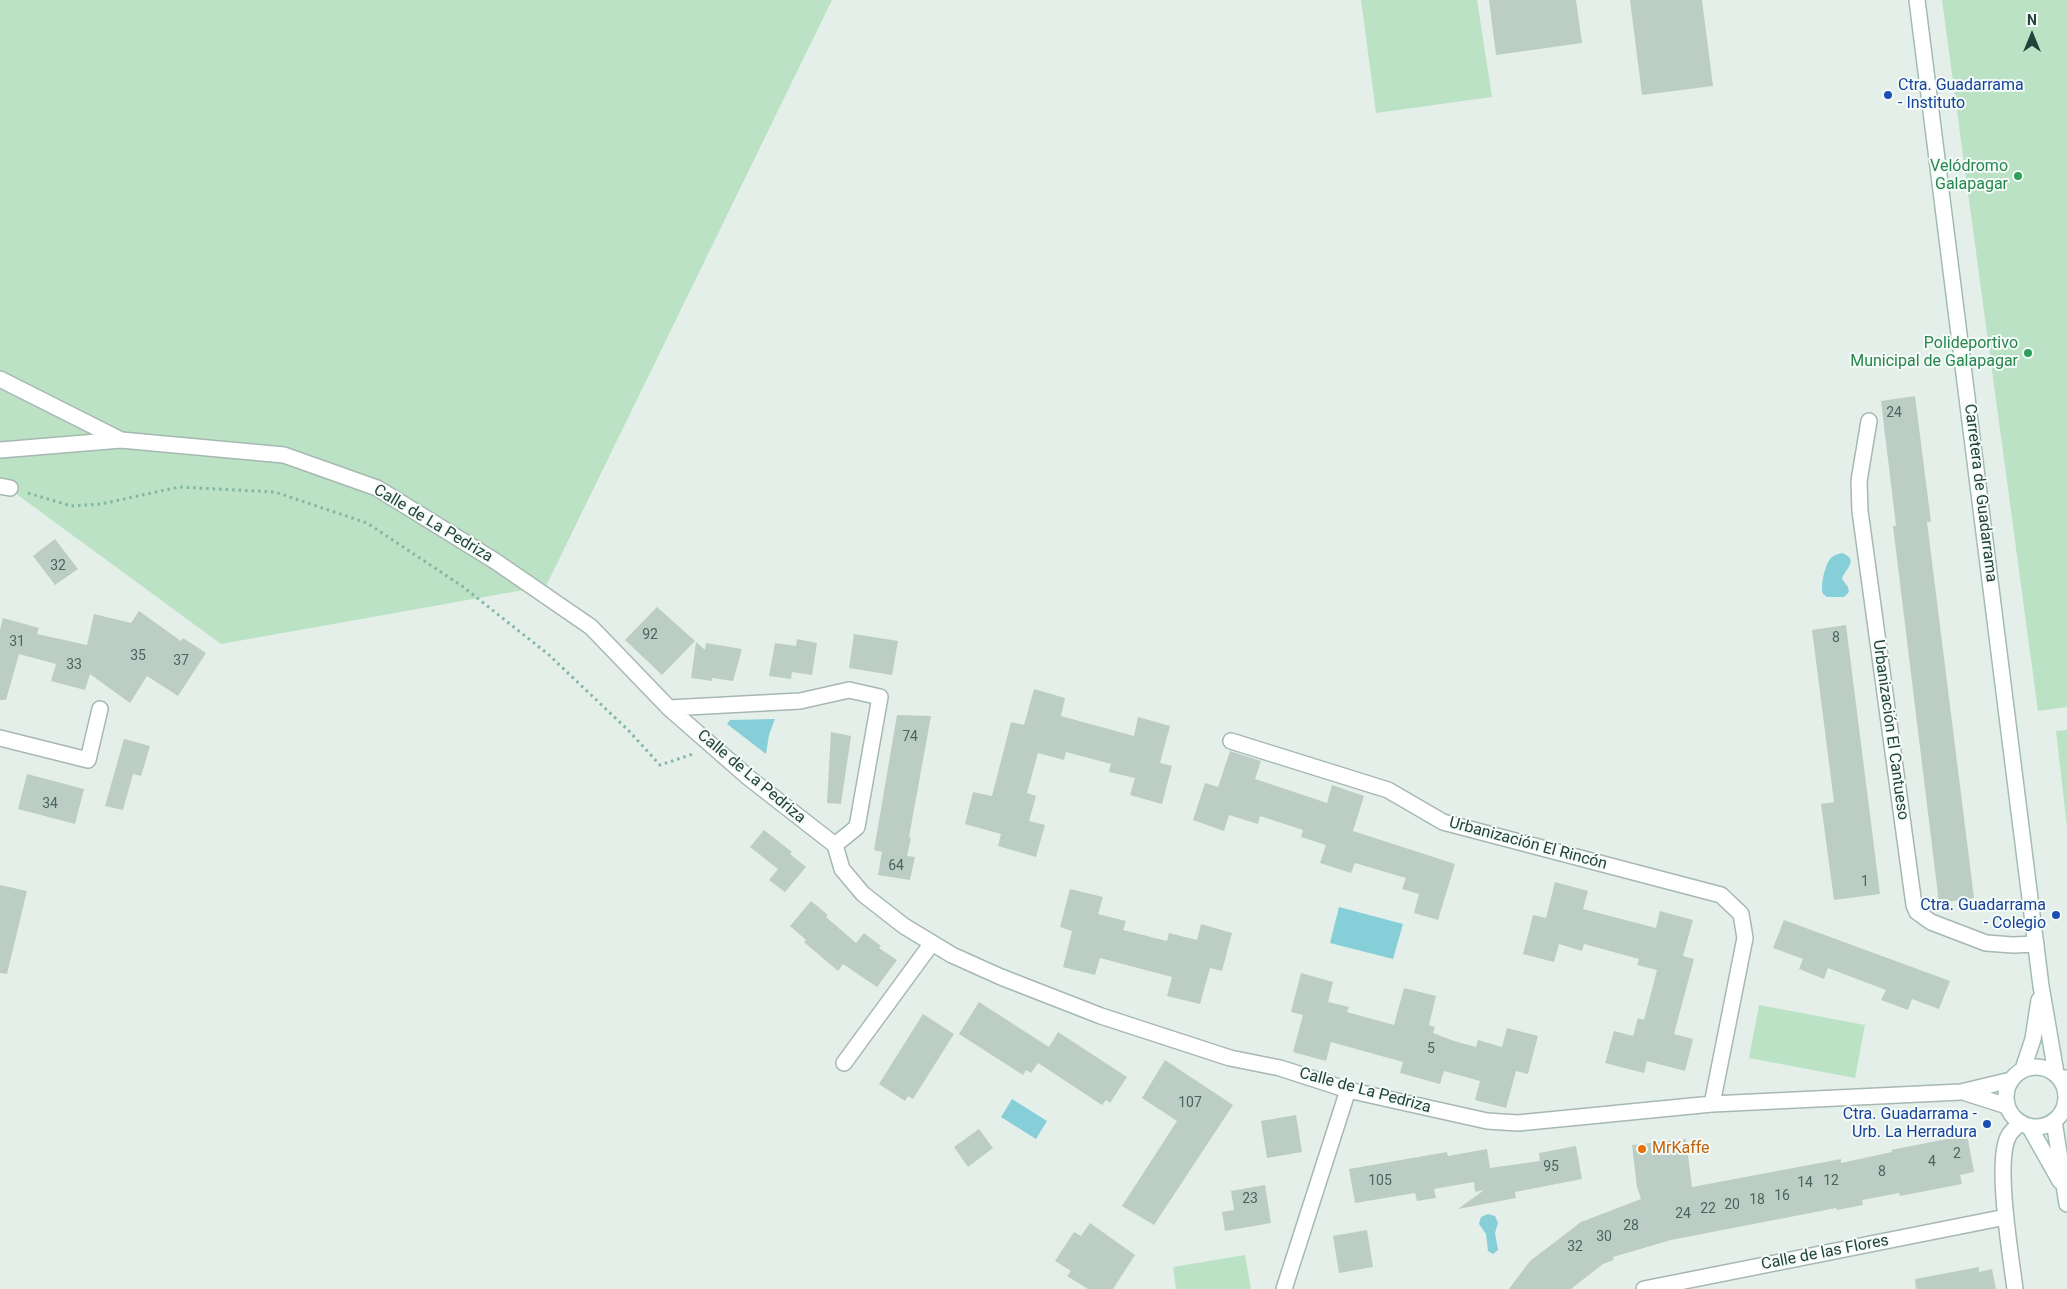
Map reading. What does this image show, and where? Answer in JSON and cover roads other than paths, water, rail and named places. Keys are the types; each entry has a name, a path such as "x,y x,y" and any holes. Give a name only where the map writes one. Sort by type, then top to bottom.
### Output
{"street":[{"name":"Carretera de Guadarrama","path":"1917,0 2041,986 2061,1076"},
{"path":"0,379 121,440"},
{"name":"Urbanización El Cantueso","path":"1868,421 1859,481 1860,511 1914,906 1917,912 1931,922 1986,943 2036,944"},
{"name":"Calle de La Pedriza","path":"0,450 121,440 284,455 377,488 496,561 590,627 669,708 750,778 835,845 842,869 863,894 904,926 952,955 1001,977 1101,1016 1230,1058 1280,1068 1348,1090 1487,1121 1518,1123 1712,1104 1962,1092 2011,1080"},
{"name":"Calle de La Pedriza","path":"669,708 800,701 849,690 880,697 858,827 835,845"},
{"path":"0,738 88,760 100,709"},
{"name":"Urbanización El Rincón","path":"1232,741 1388,790 1443,822 1721,895 1741,914 1745,938 1712,1104"},
{"path":"844,1063 932,943"},
{"name":"Carretera de Guadarrama","path":"2023,1070 2033,1039 2041,986"},
{"path":"2040,1066 2061,1076 2065,1086 2067,1095 2061,1114 2066,1199 2050,1161 2025,1124 2010,1112 2007,1106 2007,1088 2011,1080 2023,1070 2040,1066"},
{"path":"1284,1289 1348,1090"},
{"name":"Calle de La Pedriza","path":"1962,1092 2007,1106"},
{"path":"2015,1289 2006,1217 2005,1146 2008,1136 2025,1124 2047,1125 2061,1114"},
{"name":"Calle de las Flores","path":"1644,1289 2006,1217"}],"water":[{"path":"1842,553 1851,562 1842,579 1849,592 1844,597 1827,597 1823,594 1822,590 1825,570 1831,558"},
{"path":"775,719 769,735 766,754 727,724 730,720"},
{"path":"1339,907 1403,924 1393,959 1330,943"},
{"path":"1012,1099 1047,1121 1036,1139 1001,1117"},
{"path":"1488,1214 1495,1216 1498,1223 1495,1233 1498,1250 1493,1254 1488,1251 1486,1234 1479,1224 1481,1217"}],"place":[{"name":"Ctra. Guadarrama - Instituto","path":"1888,95"},
{"name":"Velódromo Galapagar","path":"2018,176"},
{"name":"Polideportivo Municipal de Galapagar","path":"2028,353"},
{"name":"Ctra. Guadarrama - Colegio","path":"2056,915"},
{"name":"Ctra. Guadarrama - Urb. La Herradura","path":"1987,1124"},
{"name":"MrKaffe","path":"1642,1149"}]}
